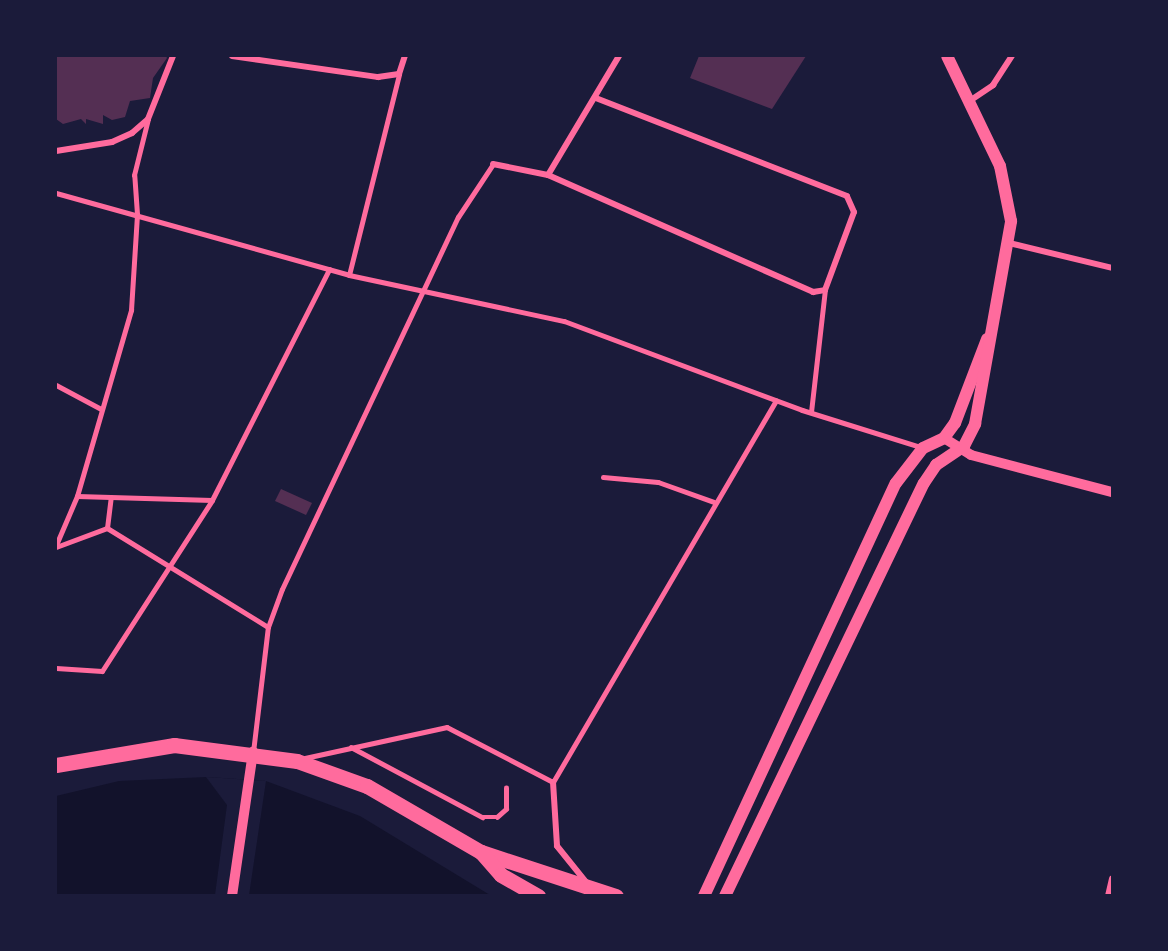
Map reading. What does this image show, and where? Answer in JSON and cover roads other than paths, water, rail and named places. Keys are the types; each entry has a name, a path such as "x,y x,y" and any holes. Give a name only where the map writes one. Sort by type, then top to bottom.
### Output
{"main road":[{"path":"725,896 928,476 958,450 975,424 989,336 1009,243 1008,192 971,100 947,56"},
{"path":"704,896 905,470 923,448 944,438 989,336"},
{"path":"56,765 174,745 253,752 297,760 376,790 481,852 616,896"},
{"path":"481,852 501,875 538,896"}],"street":[{"path":"56,546 77,496 131,310 137,214 134,175 148,119 173,56"},
{"path":"232,56 378,77 399,74"},
{"path":"349,275 405,56"},
{"path":"548,175 594,102 619,56"},
{"path":"971,100 993,85 1012,56"},
{"path":"594,102 847,196 854,212 825,290 811,412"},
{"path":"56,151 112,142 148,119"},
{"path":"232,896 268,627 427,291 458,218 493,164 548,175 813,292 825,290"},
{"path":"56,193 349,275 564,321 776,400 923,448"},
{"path":"1009,243 1113,268"},
{"path":"56,668 102,671 212,500 329,269"},
{"path":"56,385 101,409"},
{"path":"593,889 557,846 552,782 714,502 776,400"},
{"path":"944,438 958,450 1113,492"},
{"path":"603,477 658,482 714,502"},
{"path":"77,496 212,500"},
{"path":"107,528 111,497"},
{"path":"107,528 268,627"},
{"path":"56,546 107,528"},
{"path":"1108,896 1113,878"}],"lane":[{"path":"297,760 447,727 552,782"},
{"path":"351,747 482,817 497,817 507,809 506,788"}]}
